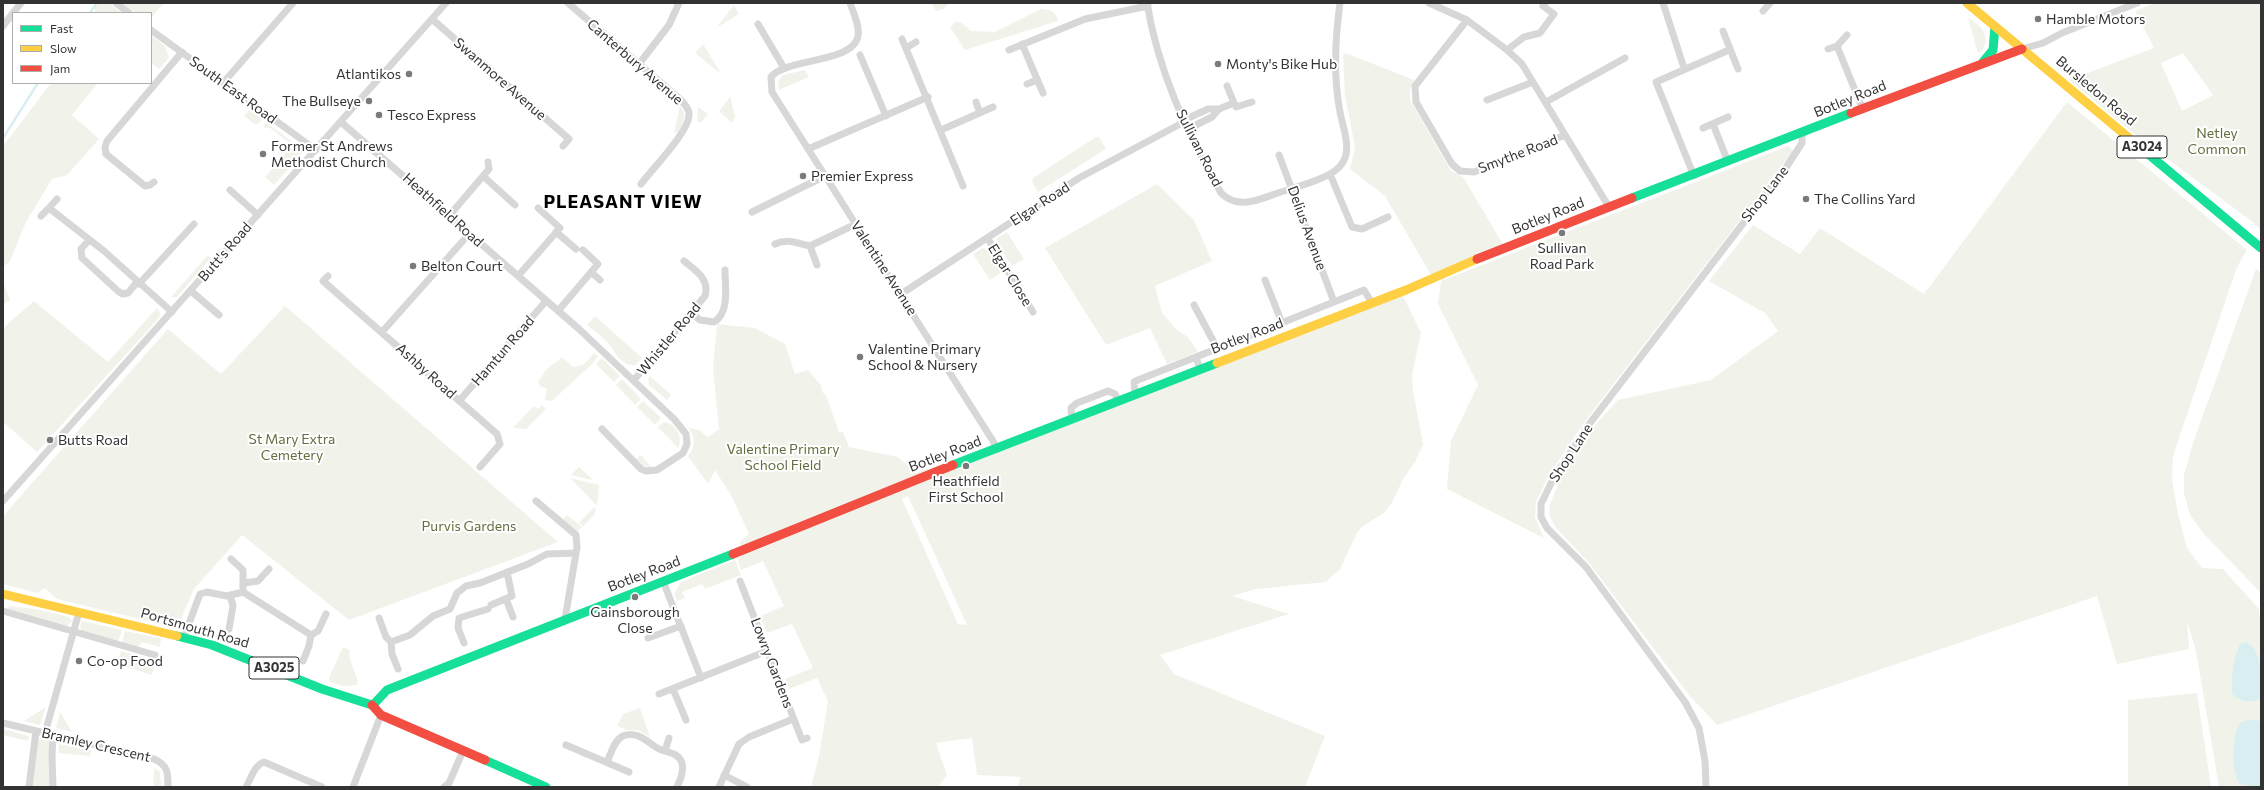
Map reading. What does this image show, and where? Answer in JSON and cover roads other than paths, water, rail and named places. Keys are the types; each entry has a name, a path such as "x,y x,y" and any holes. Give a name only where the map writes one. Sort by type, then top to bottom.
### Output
{"main road":[{"name":"Bursledon Road","path":"1967,3 2261,248"},
{"path":"1982,63 1993,50 1995,27"},
{"name":"Botley Road","path":"373,705 387,690 565,619 663,582 899,486 998,449 1118,400 1372,303 1609,207 1694,176 1982,63 2022,49"},
{"name":"Portsmouth Road","path":"3,594 184,637 231,651 316,687 373,705"},
{"path":"373,705 381,715 546,787"}],"street":[{"path":"14,12 21,3"},
{"path":"116,3 128,12"},
{"path":"223,83 293,3"},
{"name":"Butt's Road","path":"3,501 446,3"},
{"name":"Canterbury Avenue","path":"568,3 681,100 688,108 689,114 686,126 641,184"},
{"path":"639,64 669,25 679,3"},
{"path":"758,24 784,68 821,59 852,47 858,36 850,3"},
{"name":"Sullivan Road","path":"1147,5 1164,71 1188,130 1217,186 1227,198 1242,203 1250,202 1330,174 1341,166 1347,146 1338,100 1335,69 1340,3"},
{"path":"1429,3 1466,20 1507,50 1522,64 1609,207"},
{"path":"1507,50 1524,37 1540,33 1554,14 1543,6 1545,3"},
{"path":"1663,3 1684,68"},
{"path":"1763,11 1770,3"},
{"name":"Botley Road","path":"2022,49 2043,43 2062,33 2137,3"},
{"path":"1009,50 1085,19 1147,5"},
{"path":"3,26 12,14"},
{"name":"Swanmore Avenue","path":"432,19 571,136 563,146"},
{"name":"Smythe Road","path":"1466,20 1415,86 1416,102 1452,164 1460,171 1474,172 1566,135"},
{"name":"South East Road","path":"152,31 316,150"},
{"path":"1723,31 1729,50 1738,69"},
{"path":"1828,50 1837,46 1847,35"},
{"path":"902,39 928,97 963,186"},
{"path":"906,48 916,42"},
{"path":"1022,44 1043,92"},
{"path":"1837,46 1863,110"},
{"path":"1694,176 1656,82 1684,68 1729,50"},
{"path":"154,182 150,186 145,186 106,154 105,147 107,141 182,52"},
{"path":"860,55 886,116"},
{"path":"1546,102 1625,58"},
{"name":"Valentine Avenue","path":"784,68 772,77 772,92 998,449"},
{"path":"1027,84 1037,80"},
{"path":"1487,100 1533,82"},
{"path":"1227,86 1236,107 1252,102"},
{"path":"808,149 928,97"},
{"path":"976,102 980,113"},
{"path":"1188,130 1212,117 1218,109 1234,103"},
{"path":"941,130 993,107"},
{"name":"Elgar Road","path":"901,294 988,239 1079,178 1208,109 1218,109"},
{"path":"1703,128 1728,118"},
{"name":"Heathfield Road","path":"341,122 558,311 634,380 683,429 687,439 685,449 666,466 657,470 646,471 641,469 602,430"},
{"path":"1713,124 1728,162"},
{"name":"Shop Lane","path":"1706,787 1705,761 1699,728 1685,702 1586,567 1547,528 1541,517 1541,504 1554,477 1590,423 1787,166 1802,143 1802,134"},
{"name":"Delius Avenue","path":"1279,155 1334,302"},
{"path":"450,216 489,168 488,162"},
{"path":"1330,174 1352,227 1362,229 1388,217"},
{"path":"483,176 515,205"},
{"path":"752,212 825,176"},
{"path":"230,190 258,215"},
{"path":"41,216 57,198"},
{"path":"49,208 89,240 172,312"},
{"path":"538,208 558,230 598,264 558,311"},
{"path":"89,240 81,249 82,258 119,292 124,294 128,293 194,224"},
{"path":"775,244 784,240 790,240 810,246 856,224"},
{"path":"518,276 558,230"},
{"path":"382,332 469,234"},
{"name":"Elgar Close","path":"988,239 1033,312"},
{"path":"810,246 817,265"},
{"name":"Whistler Road","path":"634,380 705,296 707,286 703,277 684,261"},
{"path":"691,313 706,323 714,322 721,316 725,299 725,270"},
{"path":"591,272 600,280"},
{"path":"1265,280 1282,323"},
{"name":"Ashby Road","path":"323,281 493,430 500,438 500,444 480,467"},
{"path":"1135,394 1133,387 1134,382 1138,380 1364,290 1372,303"},
{"path":"191,291 219,315"},
{"name":"Hamtun Road","path":"459,401 546,301"},
{"path":"1194,305 1218,348"},
{"path":"1310,312 1315,325"},
{"path":"1196,357 1200,369"},
{"path":"536,501 576,536 576,553 565,619"},
{"path":"389,640 410,635 433,616 450,609 458,593 466,586 528,564 547,554 576,553"},
{"path":"231,559 243,570 243,592"},
{"path":"244,580 258,581 269,570"},
{"path":"459,618 489,607 506,599 513,593 507,572"},
{"path":"663,582 701,678"},
{"name":"Lowry Gardens","path":"740,582 802,740 807,738"},
{"path":"184,637 200,594 207,592 219,595 230,595 243,592 314,633"},
{"path":"229,629 233,606 230,595"},
{"path":"506,599 513,617"},
{"path":"450,609 459,618"},
{"path":"3,611 155,655"},
{"path":"45,733 79,612"},
{"path":"303,661 314,633 326,614"},
{"path":"379,618 389,640 392,654 398,669"},
{"path":"459,618 458,628 464,643"},
{"path":"648,638 681,626"},
{"path":"659,694 767,651"},
{"path":"674,689 686,720"},
{"path":"352,787 381,715"},
{"path":"719,787 739,744 749,737 794,719"},
{"name":"Bramley Crescent","path":"3,723 154,758 162,762 167,769 168,787"},
{"path":"29,787 36,731"},
{"path":"607,762 615,744 622,736 632,734 640,736 665,751 672,752 682,763 682,776 677,787"},
{"path":"53,735 53,787"},
{"path":"665,751 669,738"},
{"path":"566,745 629,772"},
{"path":"444,787 449,783 463,751"},
{"path":"246,787 259,763 264,762 322,787"},
{"path":"724,775 746,787"}],"waterway":[{"path":"91,12 97,3"},
{"path":"3,138 37,84"}],"place":[{"name":"Hamble Motors","path":"2038,19"},
{"name":"Monty's Bike Hub","path":"1218,64"},
{"name":"Atlantikos","path":"409,74"},
{"name":"The Bullseye","path":"369,101"},
{"name":"Tesco Express","path":"379,115"},
{"name":"Former St Andrews Methodist Church","path":"263,154"},
{"name":"Premier Express","path":"803,176"},
{"name":"The Collins Yard","path":"1806,199"},
{"name":"Sullivan Road Park","path":"1562,233"},
{"name":"Belton Court","path":"413,266"},
{"name":"Valentine Primary School & Nursery","path":"860,357"},
{"name":"Butts Road","path":"50,440"},
{"name":"Heathfield First School","path":"966,466"},
{"name":"Gainsborough Close","path":"635,597"},
{"name":"Co-op Food","path":"79,661"}],"district":[{"name":"PLEASANT VIEW","path":"623,202"}],"park label":[{"name":"Netley Common","path":"2217,142"},
{"name":"St Mary Extra Cemetery","path":"292,448"},
{"name":"Valentine Primary School Field","path":"783,458"},
{"name":"Purvis Gardens","path":"469,526"}]}
